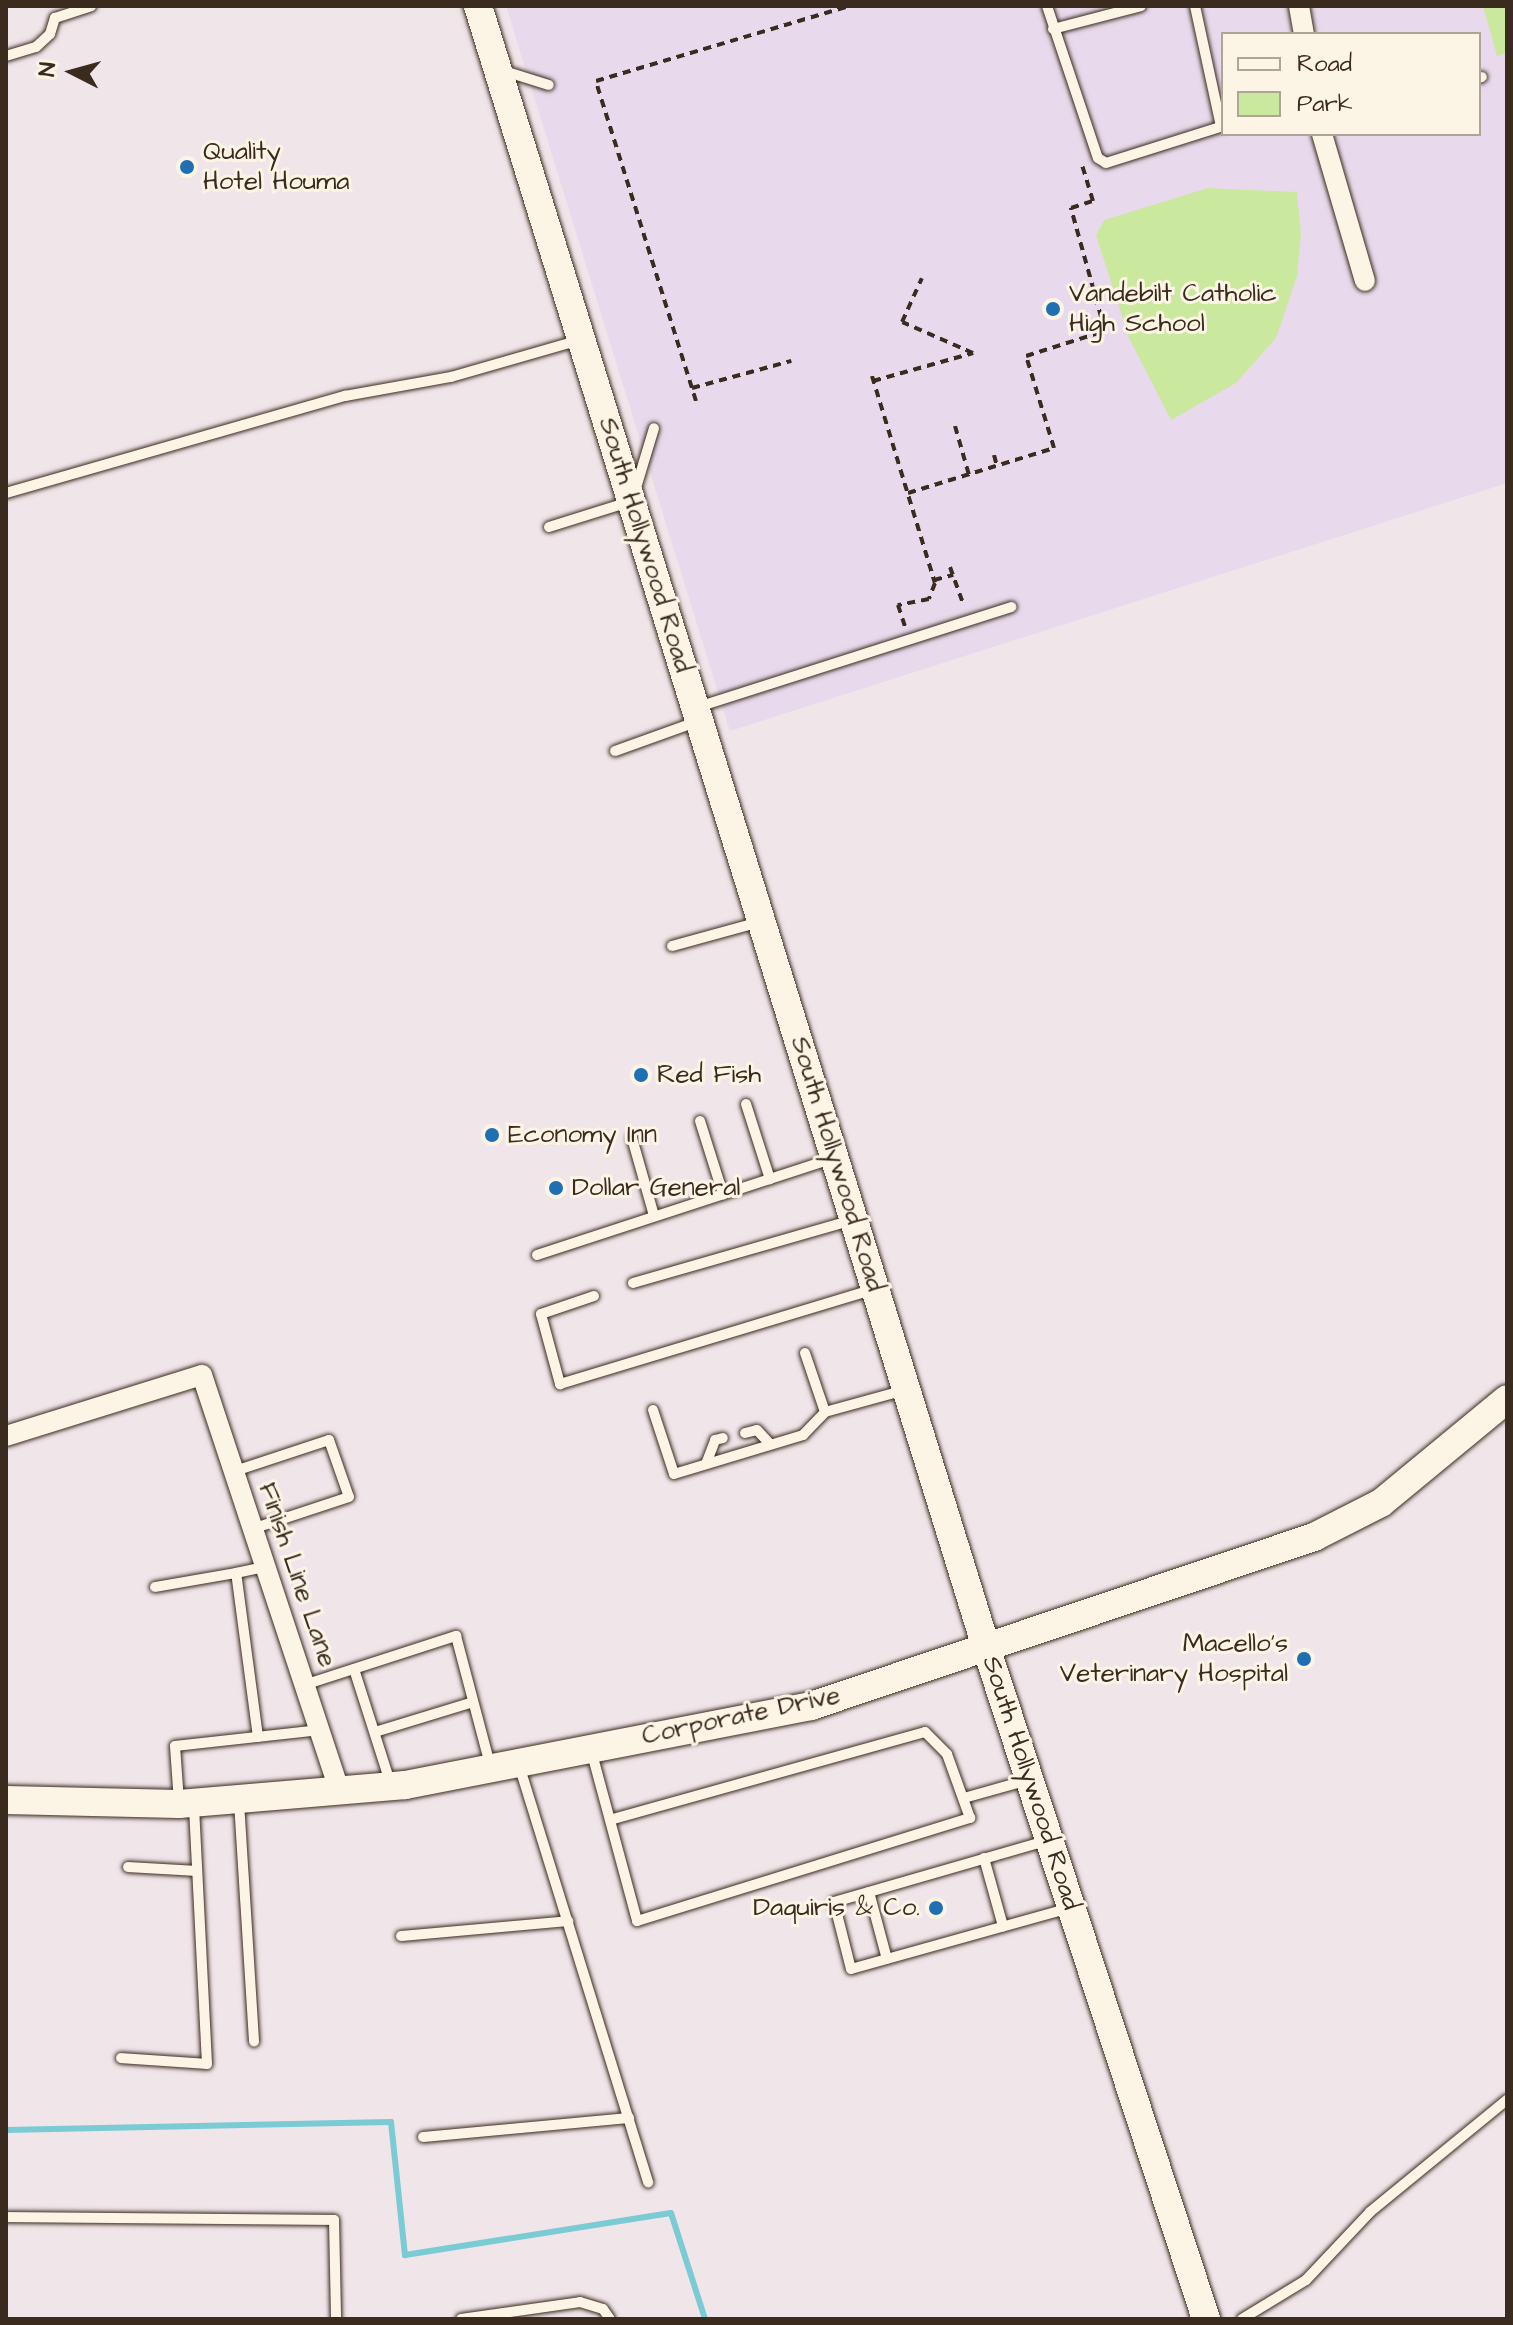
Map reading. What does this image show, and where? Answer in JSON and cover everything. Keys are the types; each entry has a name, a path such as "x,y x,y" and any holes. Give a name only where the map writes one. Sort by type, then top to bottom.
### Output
{"main road":[{"name":"South Hollywood Road","path":"478,6 986,1647 1206,2319"},
{"name":"Corporate Drive","path":"6,1800 187,1803 392,1787 811,1706 1314,1537 1381,1503 1477,1428 1507,1399"}],"street":[{"path":"1299,6 1304,32"},
{"path":"1323,136 1365,281"},
{"name":"Finish Line Lane","path":"6,1436 202,1375 268,1566 340,1792"}],"lane":[{"path":"6,56 36,47 50,34 55,18 91,6"},
{"path":"1047,6 1098,158 1106,163 1221,126"},
{"path":"1053,29 1141,6"},
{"path":"1195,6 1221,122"},
{"path":"499,70 549,85"},
{"path":"6,493 345,396 451,377 582,339"},
{"path":"549,527 632,501 654,428"},
{"path":"615,751 698,714 909,639 1011,607"},
{"path":"672,946 762,921"},
{"path":"746,1104 770,1179"},
{"path":"700,1121 723,1194"},
{"path":"632,1138 654,1216"},
{"path":"537,1255 835,1158"},
{"path":"633,1283 854,1219"},
{"path":"594,1296 541,1314 560,1384 876,1289"},
{"path":"805,1353 825,1412"},
{"path":"653,1410 674,1474 803,1435 825,1412 907,1389"},
{"path":"745,1433 757,1430 770,1444"},
{"path":"706,1464 715,1440 723,1438"},
{"path":"235,1471 329,1440 349,1497 255,1528"},
{"path":"155,1587 268,1566"},
{"path":"236,1573 258,1737"},
{"path":"307,1684 456,1636 473,1702 505,1766 568,1921 648,2183"},
{"path":"354,1669 392,1787"},
{"path":"375,1732 473,1702"},
{"path":"121,2058 207,2064 197,1871 175,1746 320,1730"},
{"path":"590,1748 637,1921 970,1818 947,1754 925,1732 610,1820"},
{"path":"964,1798 1030,1780"},
{"path":"239,1800 254,2042"},
{"path":"1049,1839 834,1902 851,1969 1072,1907"},
{"path":"984,1858 1003,1926"},
{"path":"128,1867 197,1871"},
{"path":"869,1892 887,1959"},
{"path":"401,1936 568,1921"},
{"path":"1242,2319 1306,2280 1370,2212 1507,2100"},
{"path":"423,2137 629,2118"},
{"path":"6,2217 334,2220 336,2319"},
{"path":"461,2319 580,2302 603,2309 610,2319"}],"path":[{"path":"696,401 596,81 850,6"},
{"path":"908,493 1054,448 1026,356 1105,331 1071,208 1093,201 1078,148"},
{"path":"909,639 898,605 929,599 935,592 934,580 873,379 973,353 902,322 922,278"},
{"path":"692,388 791,361"},
{"path":"955,426 969,475"},
{"path":"994,455 997,466"},
{"path":"950,567 968,620"},
{"path":"934,580 953,575"}],"shaded area":[{"name":"Vandebilt Catholic High School","path":"506,6 1507,6 1507,483 730,731"}],"green space":[{"path":"1483,6 1507,6 1507,53 1497,56"},
{"path":"1208,188 1297,192 1301,235 1297,276 1276,338 1236,383 1171,420 1129,338 1096,235 1104,220"}],"waterway":[{"path":"6,2130 391,2122 405,2255 671,2213 705,2319"}],"place":[{"name":"Quality Hotel Houma","path":"187,167"},
{"name":"Vandebilt Catholic High School","path":"1053,309"},
{"name":"Red Fish","path":"641,1075"},
{"name":"Economy Inn","path":"492,1135"},
{"name":"Dollar General","path":"556,1188"},
{"name":"Macello's Veterinary Hospital","path":"1304,1659"},
{"name":"Daquiris & Co.","path":"936,1908"}]}
